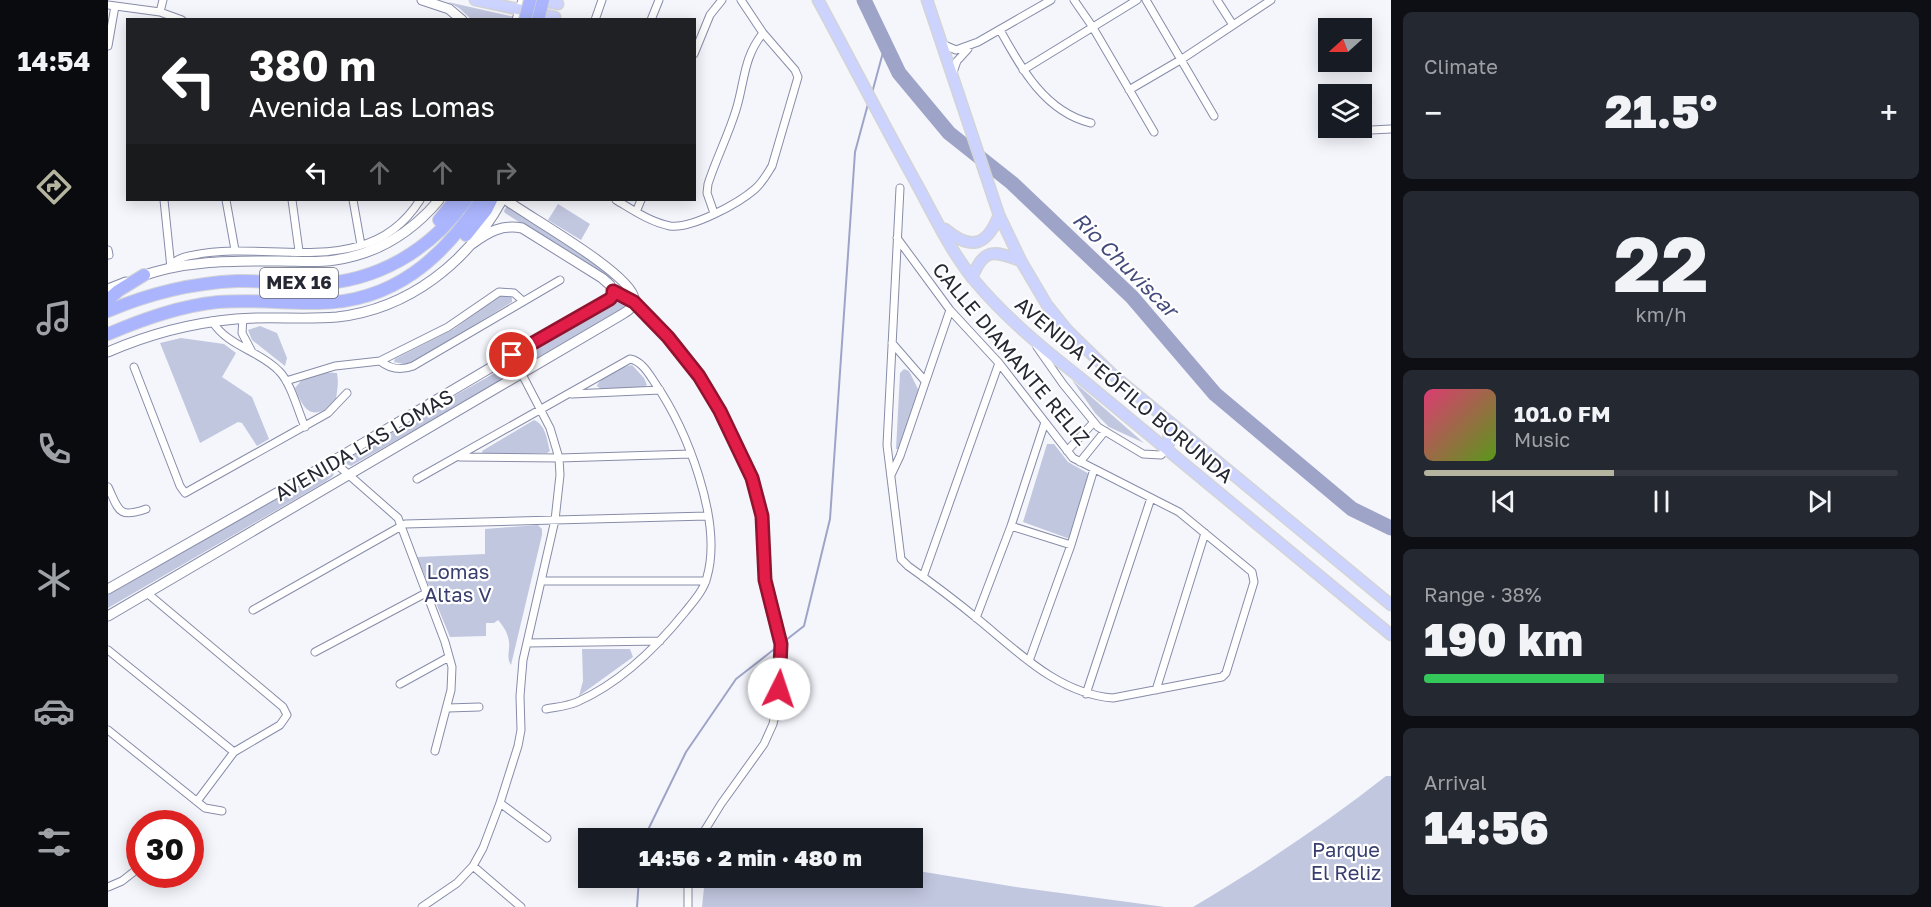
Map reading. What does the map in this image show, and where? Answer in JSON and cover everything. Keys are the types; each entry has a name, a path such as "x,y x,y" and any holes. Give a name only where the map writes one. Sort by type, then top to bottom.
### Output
{"highway":[{"path":"521,12 530,0"},
{"path":"538,18 541,0"},
{"path":"422,246 454,201"},
{"name":"MEX 16","path":"108,311 158,293 213,283 238,281 316,284 344,281 368,275 392,266 422,246 447,224 464,201"},
{"name":"MEX 16","path":"108,334 166,312 210,303 247,301 320,303 349,300 394,286 439,254 480,201"},
{"path":"439,254 455,247 486,210 490,201"},
{"path":"108,300 144,275"}],"main road":[{"path":"475,0 554,18 558,2 541,0"},
{"name":"AVENIDA TEÓFILO BORUNDA","path":"818,0 880,119 938,223 972,278 1032,340 1391,635"},
{"name":"AVENIDA TEÓFILO BORUNDA","path":"927,0 999,214 1021,261 1047,305 1068,332 1105,368 1391,605"},
{"path":"426,1 449,9 460,18"},
{"path":"108,289 144,275 171,268 222,261 321,261 354,255 386,244 425,215 438,201"},
{"path":"108,352 152,335 212,321 243,318 338,317 379,308 424,286 445,271 472,244 506,201"},
{"path":"509,201 582,249 619,277 632,292 634,302"},
{"path":"938,223 957,239 972,243 990,235 999,214"},
{"path":"472,244 500,227 511,225 522,228 602,278 613,291"},
{"path":"972,278 981,261 991,253 999,252 1021,261"},
{"name":"AVENIDA LAS LOMAS","path":"108,589 333,462 610,299 613,291"},
{"name":"AVENIDA LAS LOMAS","path":"108,616 347,474 522,375 629,310 634,302"},
{"path":"1167,449 1168,422"}],"street":[{"path":"160,12 163,0"},
{"path":"596,18 602,0"},
{"path":"652,18 659,0"},
{"path":"696,49 710,15 722,0"},
{"path":"618,201 648,219 677,226 714,213 752,191 769,172 798,77 795,70 763,33 741,0"},
{"path":"940,43 956,50 972,45 1051,0"},
{"path":"1074,0 1154,132"},
{"path":"1023,70 1137,0"},
{"path":"1146,0 1214,116"},
{"path":"1217,0 1233,25"},
{"path":"1129,90 1182,59 1271,0"},
{"path":"108,46 112,5 160,12 177,18"},
{"path":"1000,30 1023,70 1056,106 1091,123"},
{"path":"714,213 707,193 708,184 736,109 746,61 763,33"},
{"path":"951,76 957,61 972,45"},
{"path":"1372,130 1391,129"},
{"name":"CALLE DIAMANTE RELIZ","path":"897,238 950,310 999,363 1067,451 1080,462 1179,512 1252,572 1255,577 1226,673 1219,678 1113,698 1086,694 1073,689 1029,661 908,566 899,554 887,445 897,238 900,188"},
{"path":"164,201 171,268"},
{"path":"226,201 235,250"},
{"path":"292,201 299,251"},
{"path":"353,201 361,245"},
{"path":"171,268 175,261 185,257 235,250 339,250 361,245 392,231 410,215 418,201"},
{"path":"636,212 642,201"},
{"path":"108,250 109,255"},
{"path":"380,361 388,367 413,366 560,280"},
{"path":"286,381 322,369 380,361 448,327 498,291 514,292 523,301"},
{"path":"613,291 634,302 668,337 699,376 720,411 742,456 759,500 762,516 765,580 781,644 779,689 774,717 764,744 706,828"},
{"path":"891,475 900,456 950,310"},
{"path":"243,318 243,333 252,352"},
{"path":"212,321 224,337 275,367 286,381 305,427"},
{"path":"1032,340 1094,422 1105,431 1143,454 1161,455 1167,449"},
{"path":"892,343 925,381"},
{"path":"422,907 457,883 473,866 483,848 500,803 521,730 521,677 526,643 555,520 560,458 554,438 512,355"},
{"path":"417,479 630,359 643,366 660,390 678,423 701,486 712,548 706,581 697,596 660,641 640,660 593,694 574,704 546,709"},
{"path":"923,577 999,363"},
{"path":"134,368 180,486 185,493 328,413 347,393"},
{"path":"570,394 660,390"},
{"path":"976,618 1011,526 1045,422"},
{"path":"1067,451 1094,422"},
{"path":"1080,462 1105,431"},
{"path":"458,457 560,458 691,454"},
{"path":"333,462 395,515 401,525 449,657 452,677 447,708 435,751"},
{"path":"1029,661 1071,545 1094,469"},
{"path":"108,487 117,506 124,513 131,514 146,509"},
{"path":"1086,694 1151,498"},
{"path":"253,610 401,525 431,522 707,516"},
{"path":"1011,526 1071,545"},
{"path":"1156,690 1205,533"},
{"path":"541,581 706,581"},
{"path":"147,593 283,707 287,716 280,725 234,752 198,800"},
{"path":"315,652 426,593"},
{"path":"526,643 660,641"},
{"path":"108,650 234,752"},
{"path":"400,684 449,657"},
{"path":"447,708 479,707"},
{"path":"108,730 206,808 222,811"},
{"path":"500,803 547,838"},
{"path":"473,866 521,907"},
{"path":"108,887 126,878"},
{"path":"688,888 688,907"}],"green space":[{"path":"448,2 515,17 470,18"},
{"path":"558,204 590,224 581,240 548,220"},
{"path":"507,206 611,273 614,278 610,280 505,213"},
{"path":"501,294 509,295 512,302 409,365 394,362 395,359 454,329"},
{"path":"622,299 627,303 624,310 525,366 520,361 523,355"},
{"path":"260,326 277,333 287,358 285,366 252,340 248,330"},
{"path":"181,338 224,344 236,353 222,377 252,397 269,439 257,446 242,423 238,422 200,443 160,343"},
{"path":"509,365 514,371 512,375 351,466 344,463 346,457"},
{"path":"632,365 644,378 647,385 644,387 601,389 597,386 602,379 612,373"},
{"path":"904,369 909,371 919,391 901,449 896,449 900,373"},
{"path":"320,372 337,373 336,401 321,411 315,412 306,408 295,388 301,381"},
{"path":"1072,380 1144,443 1109,427 1095,413"},
{"path":"534,420 544,429 550,451 547,453 483,454 482,451"},
{"path":"1047,444 1054,444 1068,462 1091,475 1070,539 1023,522"},
{"path":"329,468 334,473 325,482 108,608 108,594"},
{"name":"Lomas Altas V","path":"538,525 542,529 542,535 511,665 508,636 498,620 494,623 486,623 486,636 450,637 417,557 485,554 485,529"},
{"path":"582,649 630,649 633,657 579,696 583,681"},
{"name":"Parque El Reliz","path":"1386,776 1391,776 1391,907 1193,907 1292,844"},
{"path":"923,872 1165,907 702,907 704,888 923,888"}],"waterway":[{"name":"Rio Chuviscar","path":"864,0 899,73 949,133 1012,183 1132,297 1215,394 1352,509 1391,528"},
{"path":"872,93 885,45"},
{"path":"649,828 686,752 736,679 804,626 830,519 855,152 868,104"},
{"path":"637,907 638,888"}],"route":[{"path":"512,355 610,299 613,291 634,302 668,337 699,376 720,411 752,478 759,500 765,580 782,652 779,689"}]}
